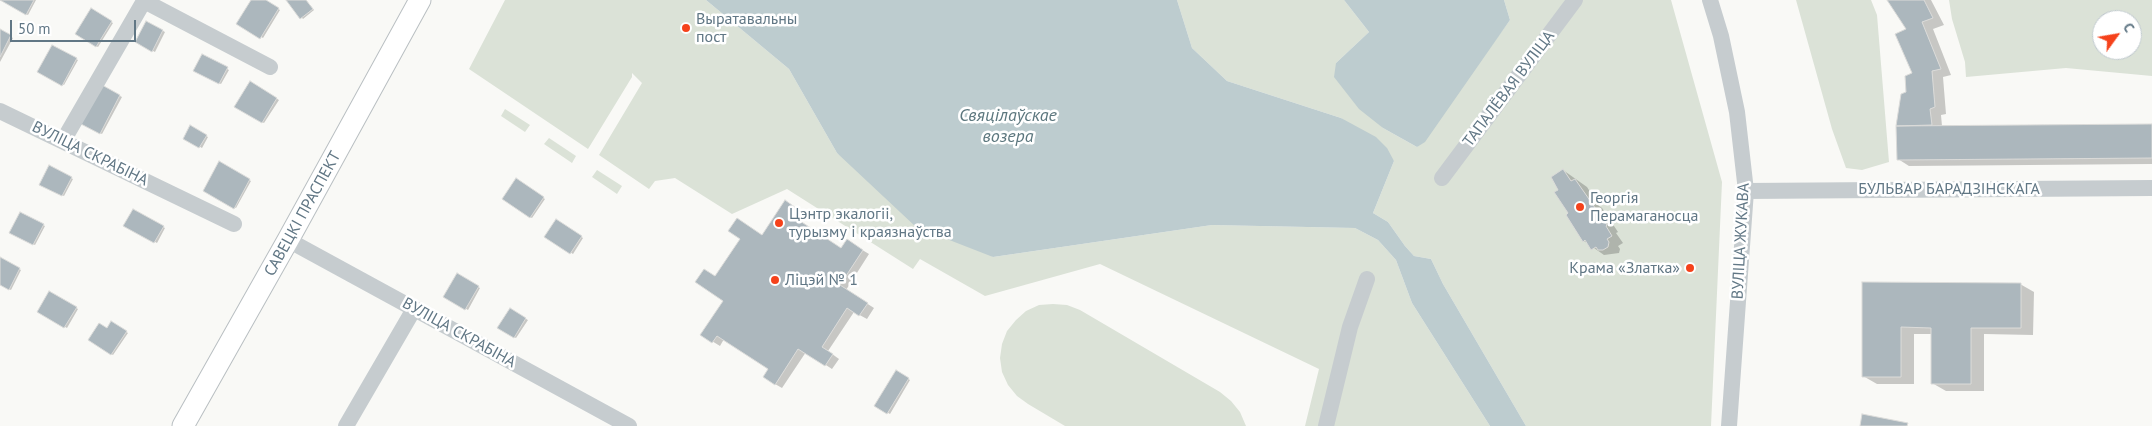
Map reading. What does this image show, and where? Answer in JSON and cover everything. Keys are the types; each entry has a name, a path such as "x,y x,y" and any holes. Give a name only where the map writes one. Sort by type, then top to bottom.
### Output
{"main road":[{"name":"САВЕЦКІ ПРАСПЕКТ","path":"183,426 420,0"}],"street":[{"name":"ТАПАЛЁВАЯ ВУЛІЦА","path":"1442,178 1575,0"},
{"name":"ВУЛІЦА ЖУКАВА","path":"1710,0 1721,36 1737,112 1746,191 1729,426"},
{"path":"63,141 144,1 270,67"},
{"name":"ВУЛІЦА СКРАБІНА","path":"0,111 234,224"},
{"name":"БУЛЬВАР БАРАДЗІНСКАГА","path":"1746,191 2152,188"},
{"name":"ВУЛІЦА СКРАБІНА","path":"288,240 343,268 414,309 629,426"},
{"path":"1326,426 1350,327 1367,279"},
{"path":"346,426 414,309"}],"shaded area":[{"path":"505,0 706,0 789,69 837,153 993,257 1212,225 1355,228 1378,240 1396,260 1412,303 1490,426 1305,426 1319,369 1100,264 985,296 920,259 913,269 787,189 732,214 675,178 655,181 649,189 599,155 642,83 632,73 632,77 588,149 469,69"},
{"path":"1177,0 1344,0 1369,32 1336,63 1383,128 1417,147 1510,20 1504,0 1671,0 1722,182 1711,426 1526,426 1443,284 1431,259 1414,256 1388,222 1373,213 1394,161 1341,118 1227,81 1192,48"},
{"path":"1796,0 1871,0 1877,15 1889,162 1862,170 1846,168 1832,129"},
{"path":"1949,0 2152,0 2152,76 2066,68 1966,77 1965,62 1952,19"},
{"path":"505,109 530,125 525,132 501,116"},
{"path":"549,138 576,156 572,163 544,144"},
{"path":"597,170 622,186 617,194 592,177"},
{"path":"1039,305 1067,305 1080,310 1220,392 1240,412 1246,426 1065,426 1028,404 1017,396 1008,385 1002,372 1000,358 1002,344 1007,331 1026,311"}],"water":[{"name":"Свяцілаўскае возера","path":"706,0 1177,0 1192,48 1227,81 1341,118 1376,137 1387,148 1394,161 1373,213 1388,222 1414,256 1431,259 1443,284 1526,426 1490,426 1412,303 1396,260 1378,240 1355,228 1212,225 993,257 916,227 837,153 789,69"},
{"path":"1344,0 1504,0 1510,20 1425,142 1417,147 1383,128 1359,109 1334,77 1336,63 1369,32"}],"building":[{"path":"0,0 34,0 26,15"},
{"path":"251,0 266,0 279,8 260,39 236,24"},
{"path":"286,0 306,0 313,9 300,19"},
{"path":"1887,0 1924,0 1933,18 1922,22 1941,69 1932,71 1935,107 1930,109 1932,125 1896,126 1901,94 1906,92 1905,76 1912,73 1895,34 1906,29"},
{"path":"91,8 112,21 96,47 75,34"},
{"path":"146,21 163,30 152,52 135,42"},
{"name":"Выратавальны пост","path":"686,22 691,26 686,33 681,29"},
{"path":"0,29 11,35 0,57"},
{"path":"52,45 77,58 62,86 37,72"},
{"path":"202,54 228,67 219,84 193,71"},
{"path":"250,81 277,98 262,123 234,107"},
{"path":"102,85 120,95 100,134 81,124"},
{"path":"2152,124 2152,158 1897,160 1896,126"},
{"path":"190,125 207,135 199,148 183,139"},
{"path":"219,161 250,179 234,209 203,191"},
{"path":"49,165 72,177 62,196 39,185"},
{"name":"Георгія Перамаганосца","path":"1563,169 1571,181 1575,179 1607,225 1612,236 1607,239 1609,242 1608,247 1603,250 1598,250 1596,247 1591,250 1585,240 1583,242 1566,215 1568,213 1554,192 1558,190 1551,177"},
{"path":"516,178 544,197 530,218 502,199"},
{"path":"785,200 796,208 791,215 841,248 847,239 863,250 840,285 868,303 859,316 847,308 822,347 833,354 825,366 798,349 775,385 763,377 768,369 717,336 712,343 700,335 723,301 695,282 704,269 715,276 740,239 728,231 737,218 762,235"},
{"path":"133,209 164,226 154,243 123,226"},
{"path":"20,212 44,224 33,245 9,233"},
{"path":"556,219 582,236 570,254 544,237"},
{"path":"0,257 20,268 9,290 0,285"},
{"path":"457,273 479,286 465,310 443,297"},
{"path":"1862,282 2021,283 2021,328 1971,328 1971,384 1931,384 1931,328 1901,327 1901,377 1862,377"},
{"path":"49,291 77,307 64,328 37,312"},
{"path":"510,308 526,318 514,338 497,328"},
{"path":"111,321 127,331 111,355 88,340 99,323 107,328"},
{"path":"896,370 909,378 887,414 874,406"},
{"path":"1862,414 1908,423 1907,426 1860,426"}],"place":[{"name":"Выратавальны пост","path":"686,28"},
{"name":"Георгія Перамаганосца","path":"1580,207"},
{"name":"Цэнтр экалогіі, турызму і краязнаўства","path":"779,223"},
{"name":"Крама «Златка»","path":"1690,268"},
{"name":"Ліцэй № 1","path":"775,280"}]}
